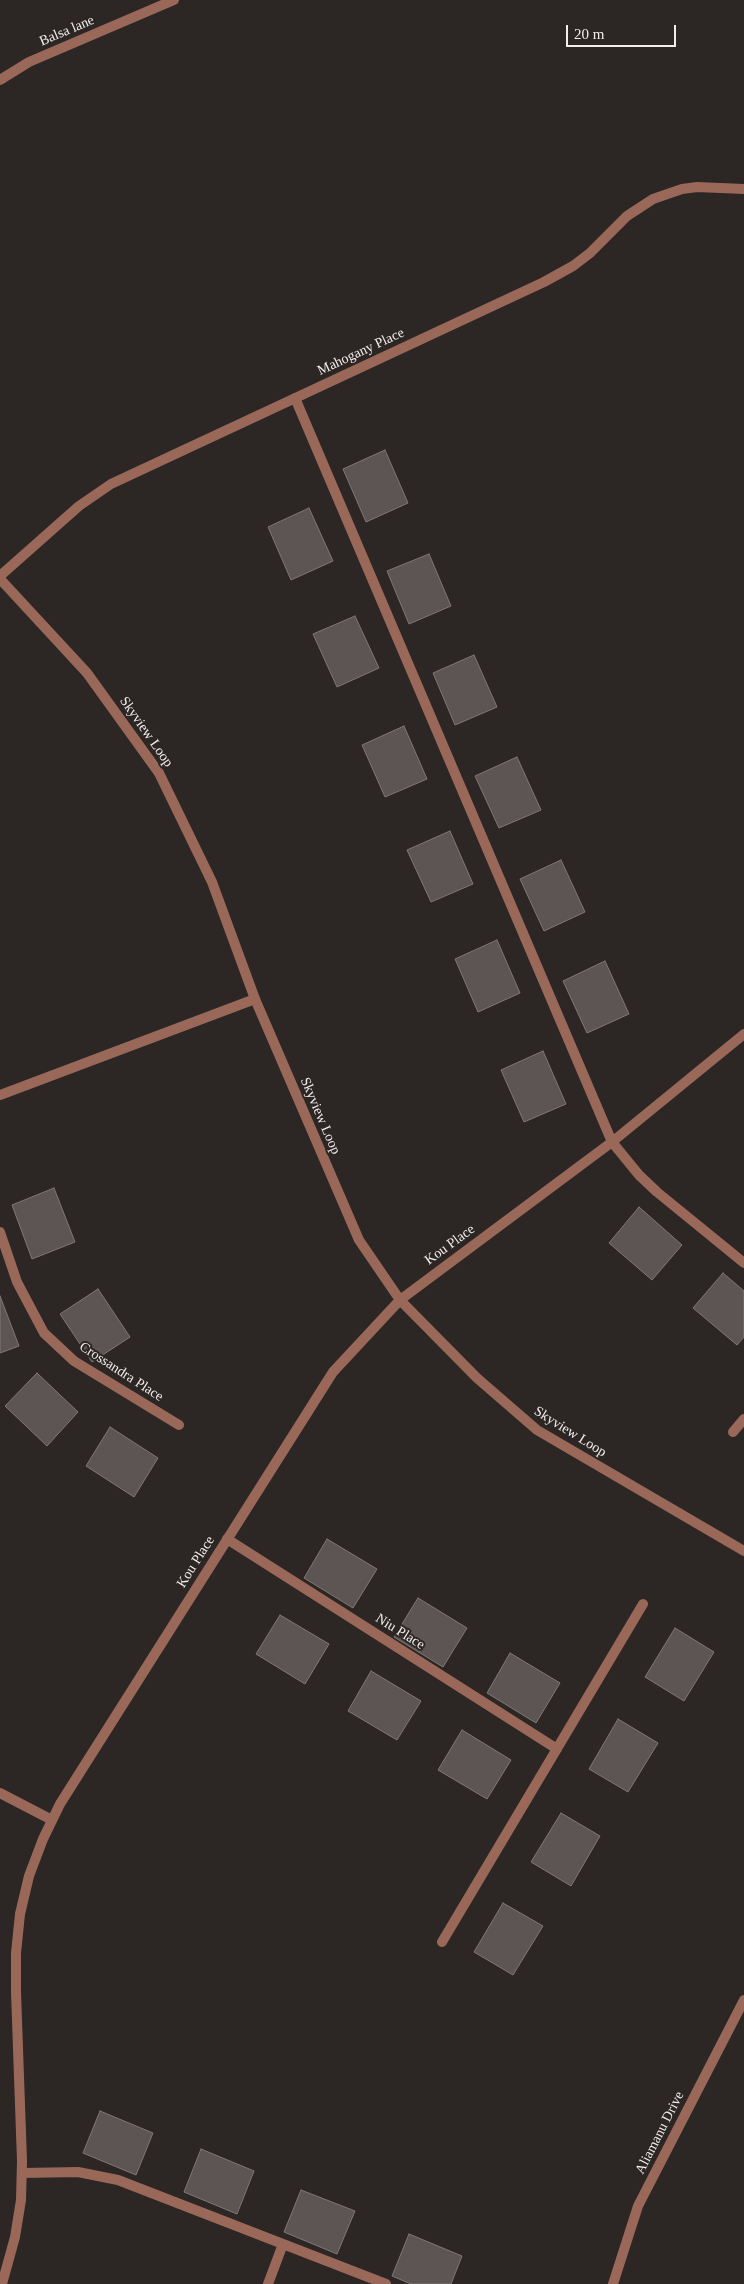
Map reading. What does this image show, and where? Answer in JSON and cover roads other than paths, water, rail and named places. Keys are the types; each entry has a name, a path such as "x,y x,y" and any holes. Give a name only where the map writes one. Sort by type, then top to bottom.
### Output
{"street":[{"name":"Balsa lane","path":"0,80 29,62 174,0"},
{"name":"Mahogany Place","path":"0,578 79,506 111,484 573,266 627,216 653,199 697,186 744,189"},
{"path":"295,398 612,1142 639,1175 657,1192 744,1263"},
{"name":"Skyview Loop","path":"0,578 87,673 159,772 212,882 255,999 358,1240 400,1300 478,1378 537,1430 744,1551"},
{"path":"0,1095 255,999"},
{"name":"Kou Place","path":"2,2284 15,2237 21,2200 22,2173 16,1953 20,1914 29,1876 52,1820 333,1372 400,1300 612,1142 744,1034"},
{"name":"Crossandra Place","path":"0,1232 17,1282 44,1333 74,1361 179,1425"},
{"path":"733,1432 744,1419"},
{"name":"Niu Place","path":"227,1539 557,1749"},
{"path":"442,1942 643,1604"},
{"path":"0,1793 52,1820"},
{"name":"Aliamanu Drive","path":"613,2284 638,2206 744,2000"},
{"path":"22,2173 78,2172 106,2176 386,2284"},
{"path":"268,2284 283,2244"}]}
